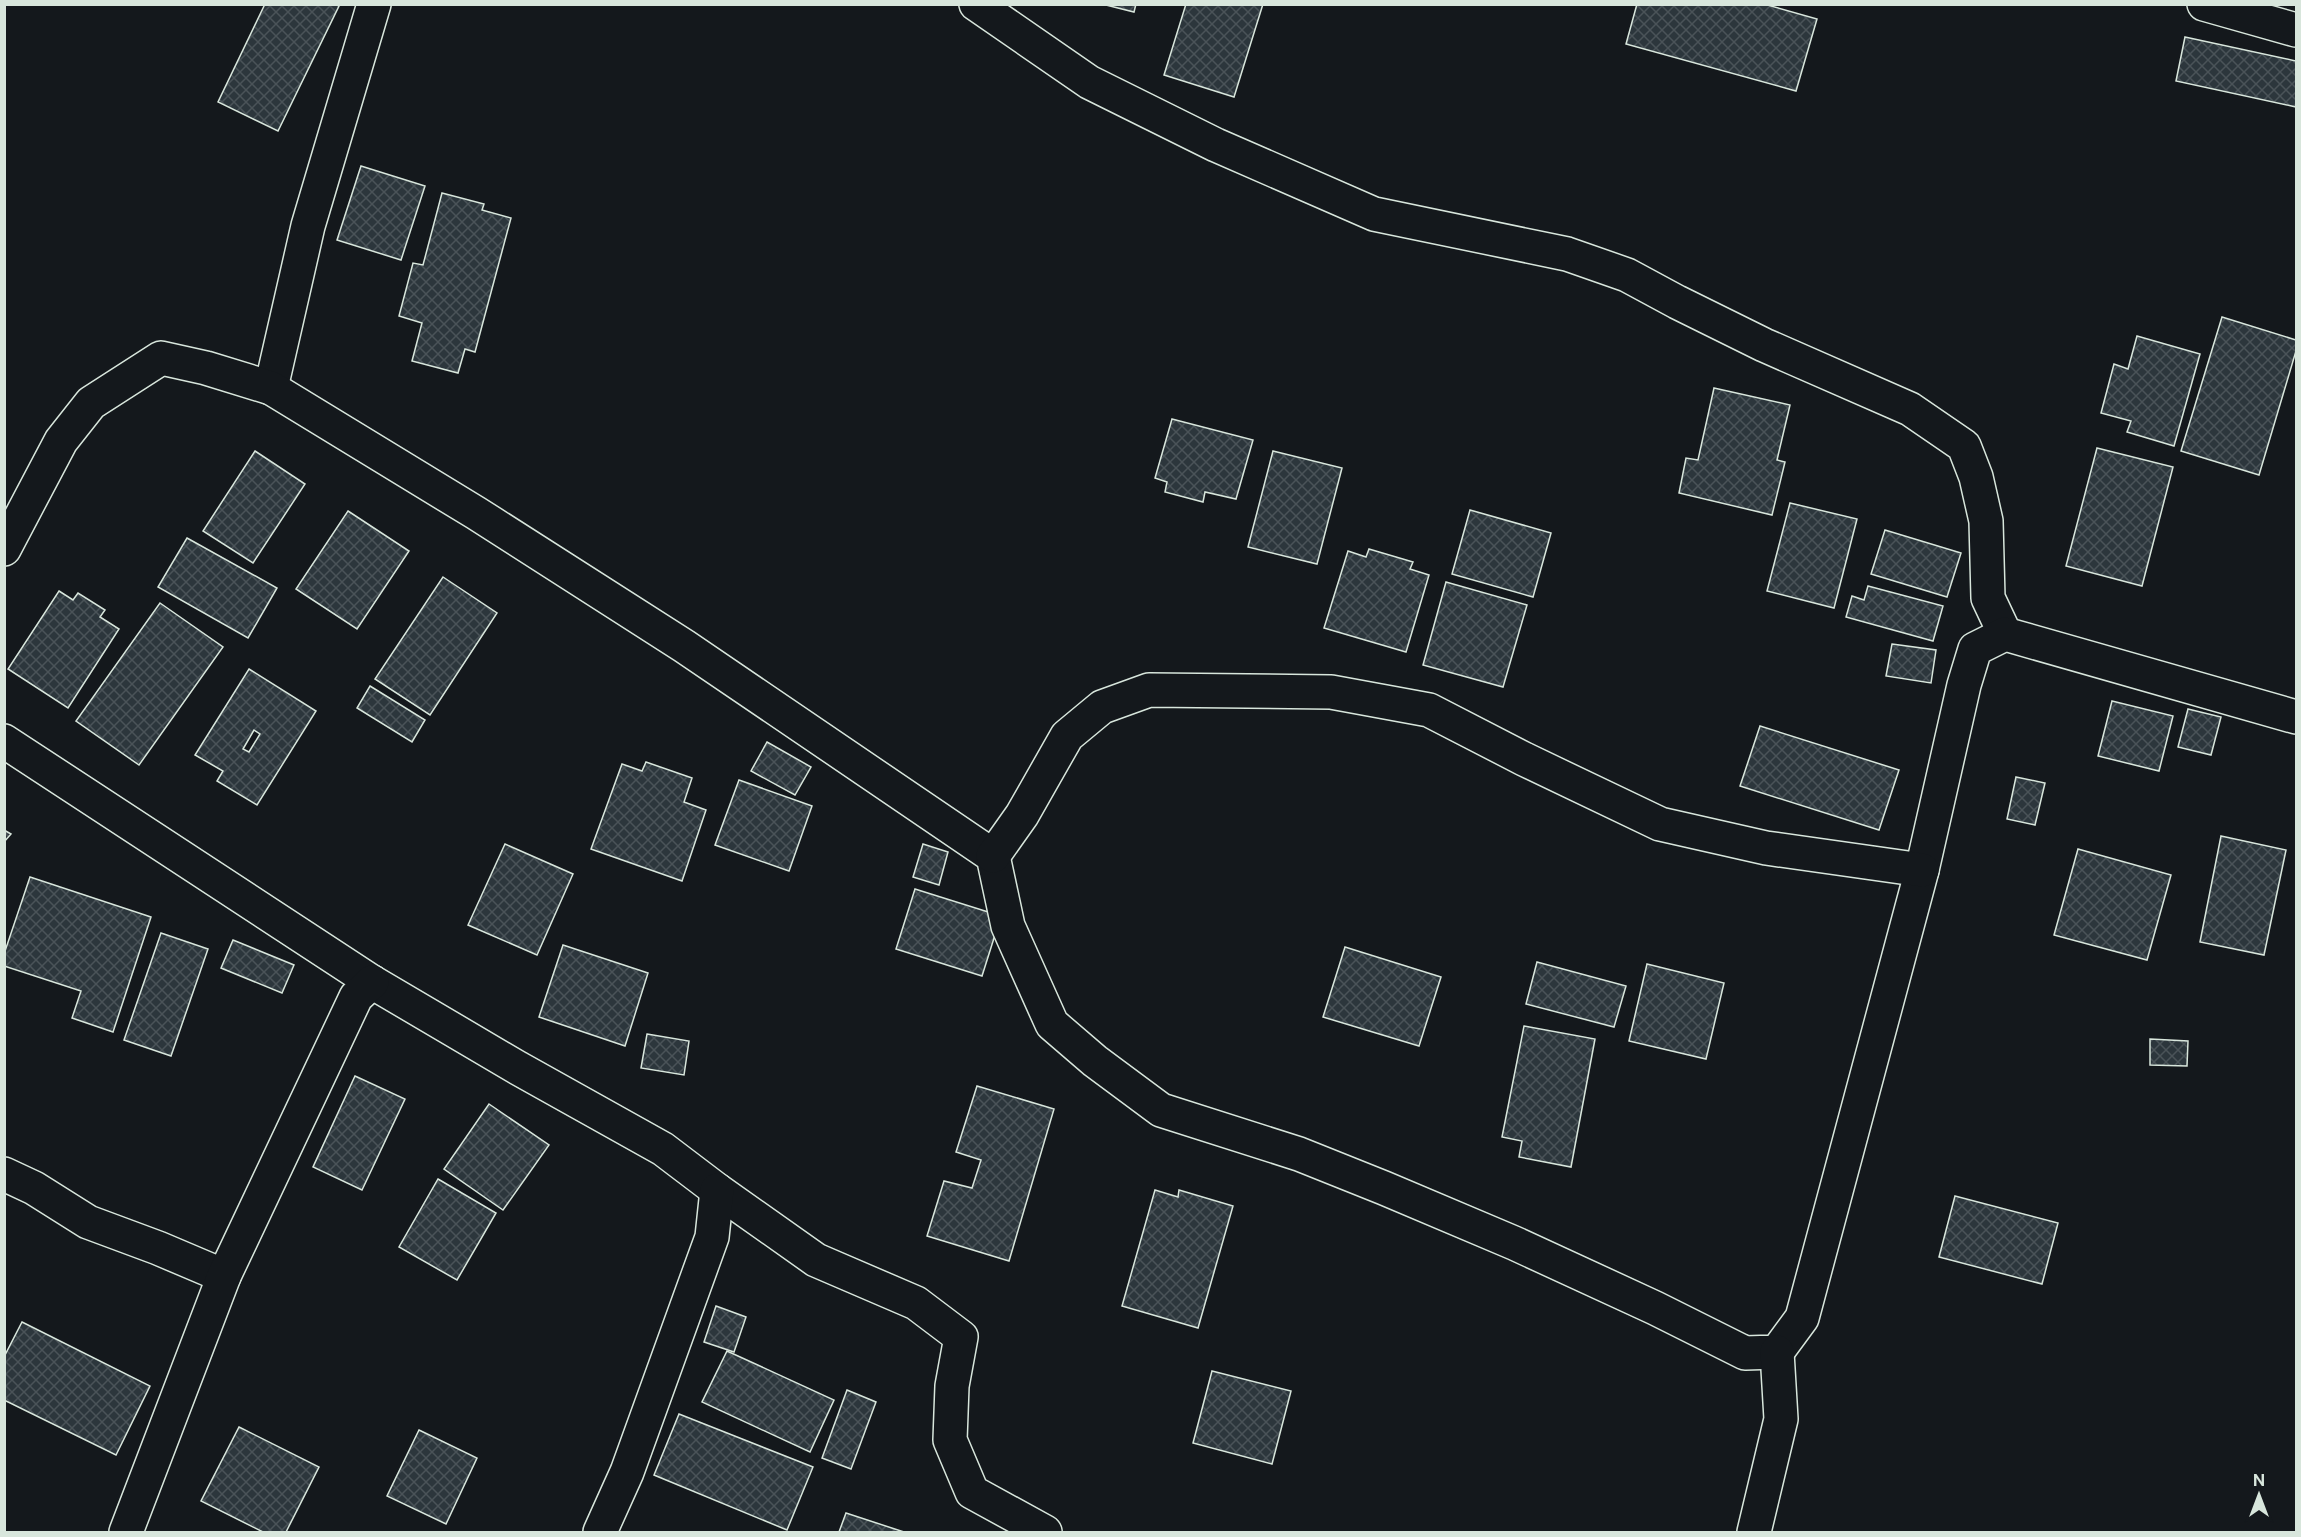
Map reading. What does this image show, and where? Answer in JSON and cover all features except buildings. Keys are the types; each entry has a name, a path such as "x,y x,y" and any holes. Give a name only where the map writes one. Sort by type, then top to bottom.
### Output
{"street":[{"path":"271,388 308,226 374,4"},
{"path":"976,4 1089,82 1216,145 1374,214 1567,254 1627,275 1764,345 1910,409 1964,446 1976,477 1986,521 1988,598 2005,634"},
{"path":"2204,4 2296,30"},
{"path":"4,549 61,441 91,403 161,358 206,368 271,388 476,513 684,646 993,856 1008,926 1052,1024 1095,1061 1161,1110 1299,1154 1384,1188 1514,1243 1655,1308 1745,1353 1777,1352"},
{"path":"1754,1533 1781,1419 1777,1352 1802,1318 1922,870 1964,685 1975,648 2005,634 2296,717"},
{"path":"993,856 1022,815 1067,736 1102,707 1149,690 1331,692 1429,710 1659,824 1766,848 1922,870"},
{"path":"4,741 372,982 518,1068 663,1149 717,1191 816,1260 916,1303 961,1337 952,1386 950,1440 972,1492 1045,1533"},
{"path":"126,1533 224,1276 356,997 372,982"},
{"path":"4,1174 34,1188 88,1222 224,1276"},
{"path":"600,1533 627,1472 712,1237 717,1191"}]}
